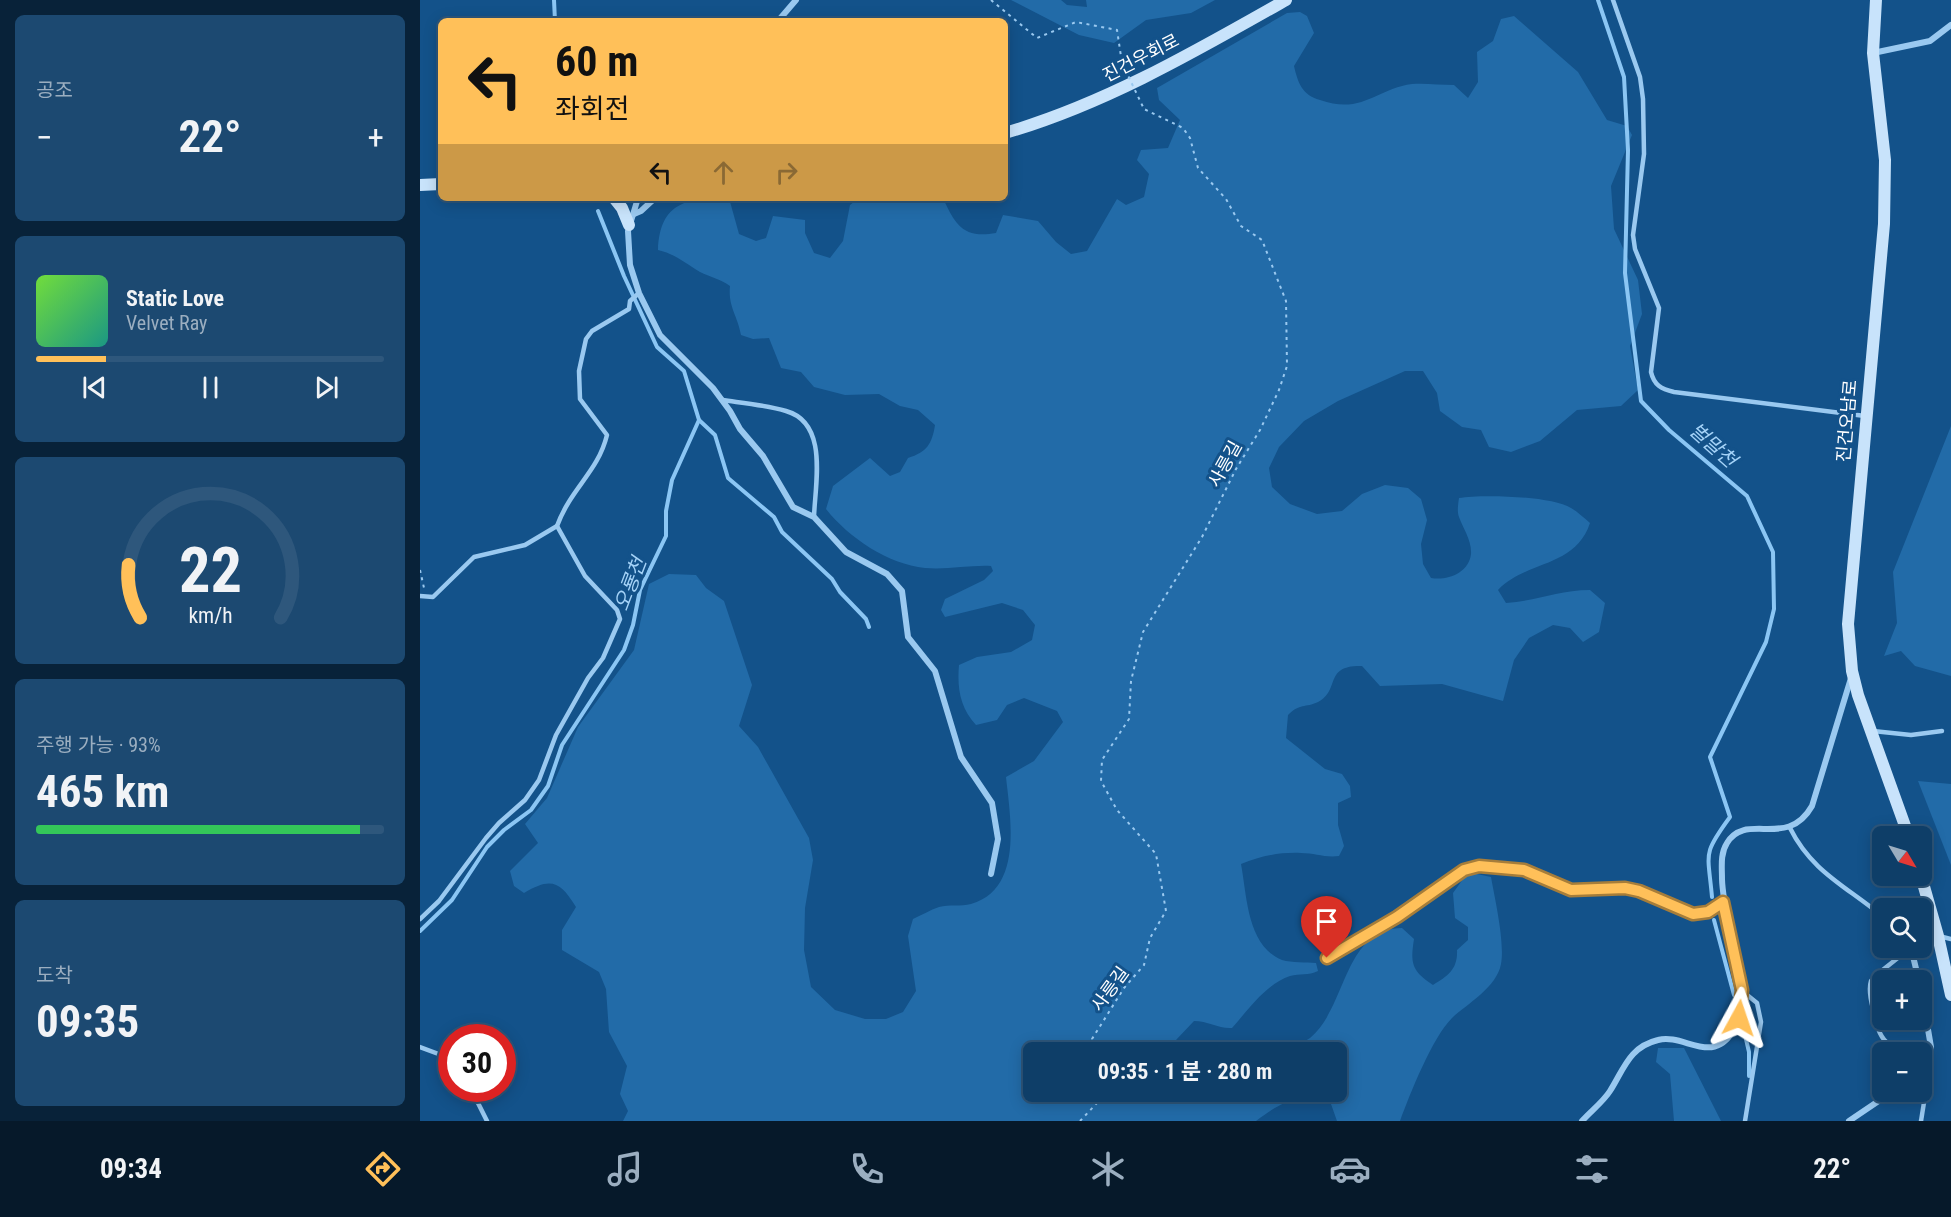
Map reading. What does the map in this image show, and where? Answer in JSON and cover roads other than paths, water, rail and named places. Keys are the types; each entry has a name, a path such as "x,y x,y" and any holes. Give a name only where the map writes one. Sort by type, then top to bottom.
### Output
{"main road":[{"name":"진건우회로","path":"1008,132 1043,122 1105,97 1211,43 1286,0"},
{"name":"진건오남로","path":"1876,0 1873,53 1883,130 1885,193 1882,253 1865,416 1848,624 1852,671 1870,731 1905,826"},
{"path":"420,185 438,184"},
{"path":"616,201 632,220"},
{"path":"1925,886 1945,937 1951,995"}],"street":[{"path":"781,18 796,0"},
{"path":"1873,53 1930,41 1951,25"},
{"path":"637,201 628,239 630,265 638,293 660,335 722,400 740,429 763,456 793,507 814,517 846,552 887,574 902,591 908,637 935,671 961,757 992,803 998,839 992,874"},
{"path":"632,220 652,201"},
{"path":"1582,1121 1610,1092 1626,1060 1635,1051 1659,1040 1707,1048 1726,1039 1739,1018 1742,990 1723,902 1721,862 1727,842 1748,830 1790,828 1806,816 1812,806 1852,671"},
{"path":"1849,1121 1877,1102"}],"lane":[{"path":"1613,0 1640,77 1643,99 1644,154 1633,235 1635,249 1659,308 1651,372 1654,382 1663,390 1674,393 1865,416"},
{"path":"420,596 433,597 474,556 525,545 557,526 571,495 603,453 608,435 580,399 579,371 586,339 598,326 629,309 630,301 638,293"},
{"path":"722,400 788,411 803,420 812,431 816,448 814,517"},
{"path":"420,919 439,901 499,823 525,800 535,786 556,735 588,678 603,658 620,619 617,610 585,576 557,526"},
{"path":"1870,731 1911,735 1942,731"},
{"path":"1790,828 1809,859 1842,888 1872,909"},
{"path":"1327,958 1397,917 1464,870 1479,866 1524,870 1571,890 1625,888 1639,891 1693,914 1708,912 1723,902"},
{"path":"1886,1042 1877,1031 1870,997 1871,982 1877,974 1899,958"},
{"path":"1742,990 1757,1003 1761,1022 1744,1121"},
{"path":"420,1047 438,1054"},
{"path":"478,1102 487,1121"},
{"path":"1921,1121 1923,1102"}],"waterway":[{"name":"오룡천","path":"554,0 555,18"},
{"name":"벌말천","path":"1598,0 1624,77 1628,150 1625,273 1641,401 1669,430 1747,496 1773,552 1774,609 1766,642 1710,757 1730,817 1715,839 1709,854 1712,897"},
{"name":"오룡천","path":"420,931 452,900 487,847 504,830 531,810 548,786 562,745 624,650 633,625 640,590 666,536 666,511 672,480 699,420 684,371 657,347 624,276 598,211"},
{"path":"699,420 715,435 728,478 774,517 782,532 832,579 840,592 866,619 869,627"},
{"name":"벌말천","path":"1714,920 1734,995"},
{"name":"벌말천","path":"1742,1022 1749,1052 1749,1076"}]}
